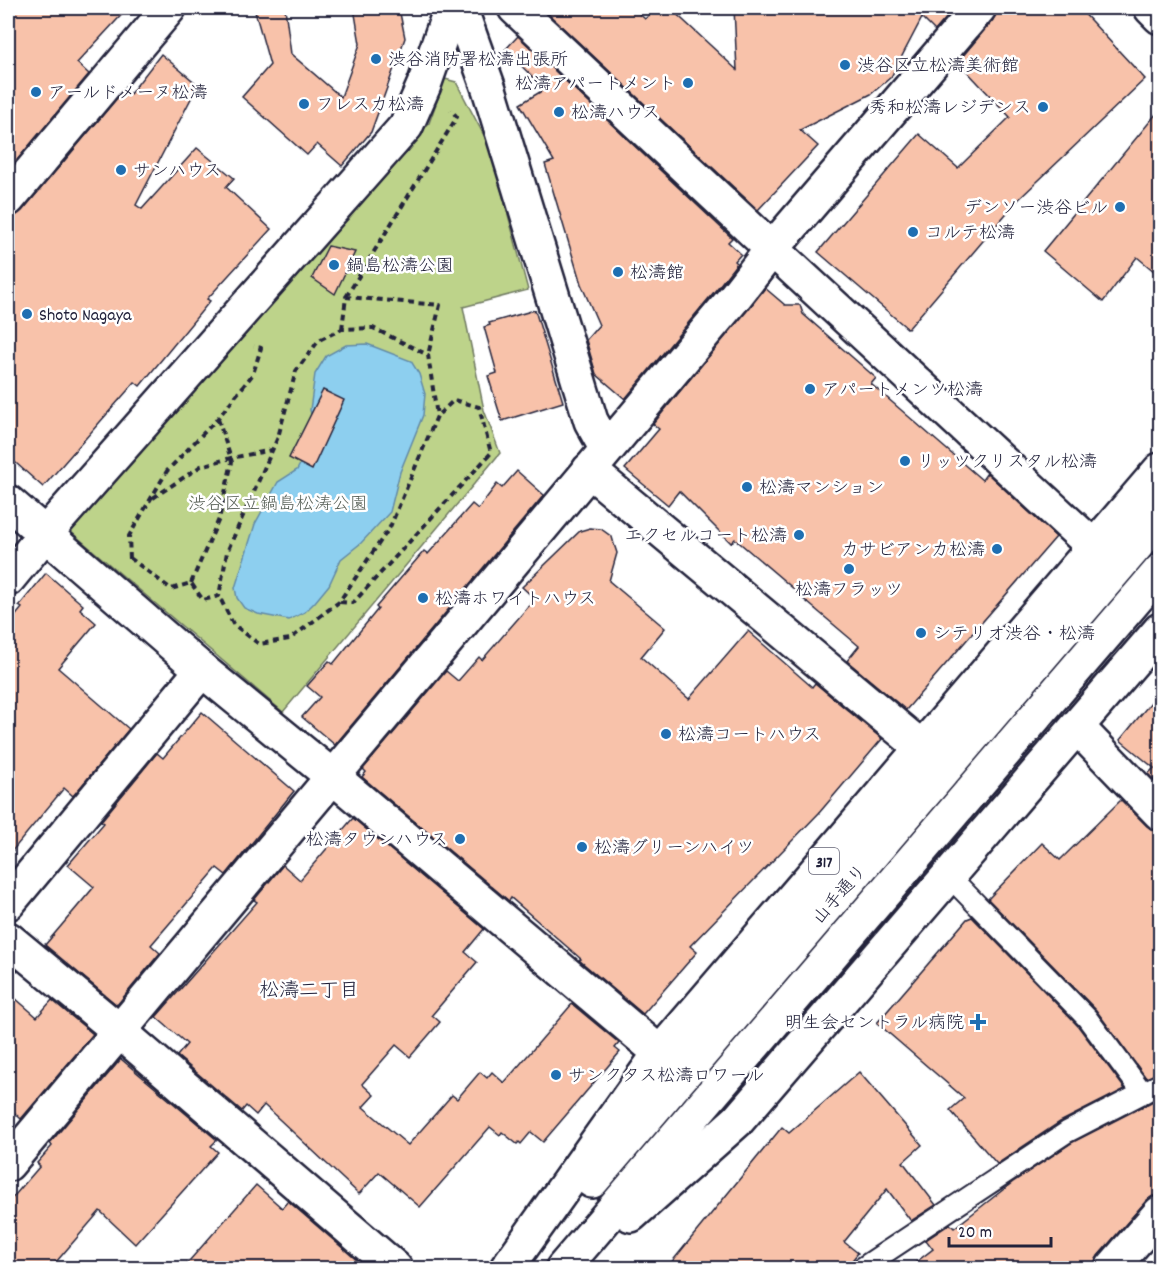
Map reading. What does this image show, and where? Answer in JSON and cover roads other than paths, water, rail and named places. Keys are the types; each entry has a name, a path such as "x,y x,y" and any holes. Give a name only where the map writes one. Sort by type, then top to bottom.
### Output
{"street":[{"path":"8,199 169,8"},
{"path":"8,579 45,534 406,126 424,85 451,8"},
{"path":"460,8 489,89 591,421 597,459 921,747"},
{"path":"515,8 536,25 772,249 1094,547"},
{"path":"8,1164 734,298 772,249 979,8"},
{"path":"1151,8 1161,17"},
{"name":"317","path":"507,1269 660,1053 1161,470"},
{"path":"8,502 202,670 333,777 660,1053"},
{"name":"山手通り","path":"517,1269 1161,518"},
{"name":"山手通り","path":"563,1269 1161,571"},
{"path":"572,1269 738,1120 1161,630"},
{"path":"8,903 202,670"},
{"path":"1078,728 1161,813"},
{"path":"8,939 118,1030 395,1269"},
{"path":"1112,1269 1161,1213"}],"lane":[{"path":"948,876 1087,1018 1143,1093"},
{"path":"862,1269 1067,1132 1161,1084"}],"water":[{"path":"367,344 411,361 419,374 425,394 423,415 400,472 390,512 361,543 341,559 329,585 305,612 289,620 258,614 244,608 237,598 235,588 255,524 278,482 297,470 316,433 310,410 315,374 326,356 346,345"}],"place":[{"name":"渋谷消防署松濤出張所","path":"376,59"},
{"name":"渋谷区立松濤美術館","path":"845,65"},
{"name":"松濤アパートメント","path":"688,83"},
{"name":"アールドメーヌ松濤","path":"36,92"},
{"name":"フレスカ松濤","path":"304,104"},
{"name":"秀和松濤レジデンス","path":"1043,107"},
{"name":"松濤ハウス","path":"559,112"},
{"name":"サンハウス","path":"121,170"},
{"name":"デンソー渋谷ビル","path":"1120,207"},
{"name":"コルテ松濤","path":"913,232"},
{"name":"鍋島松濤公園","path":"334,265"},
{"name":"松濤館","path":"618,272"},
{"name":"Shoto Nagaya","path":"27,314"},
{"name":"アパートメンツ松濤","path":"810,389"},
{"name":"リッツクリスタル松濤","path":"905,461"},
{"name":"松濤マンション","path":"747,487"},
{"name":"エクセルコート松濤","path":"799,535"},
{"name":"カサビアンカ松濤","path":"997,549"},
{"name":"松濤フラッツ","path":"849,569"},
{"name":"松濤ホワイトハウス","path":"423,598"},
{"name":"シテリオ渋谷・松濤","path":"921,633"},
{"name":"松濤コートハウス","path":"666,734"},
{"name":"松濤タウンハウス","path":"460,839"},
{"name":"松濤グリーンハイツ","path":"582,847"},
{"name":"明生会セントラル病院","path":"978,1022"},
{"name":"サンクタス松濤ロワール","path":"556,1075"}],"district":[{"name":"松濤二丁目","path":"309,989"}],"park label":[{"name":"渋谷区立鍋島松涛公園","path":"278,503"}]}
